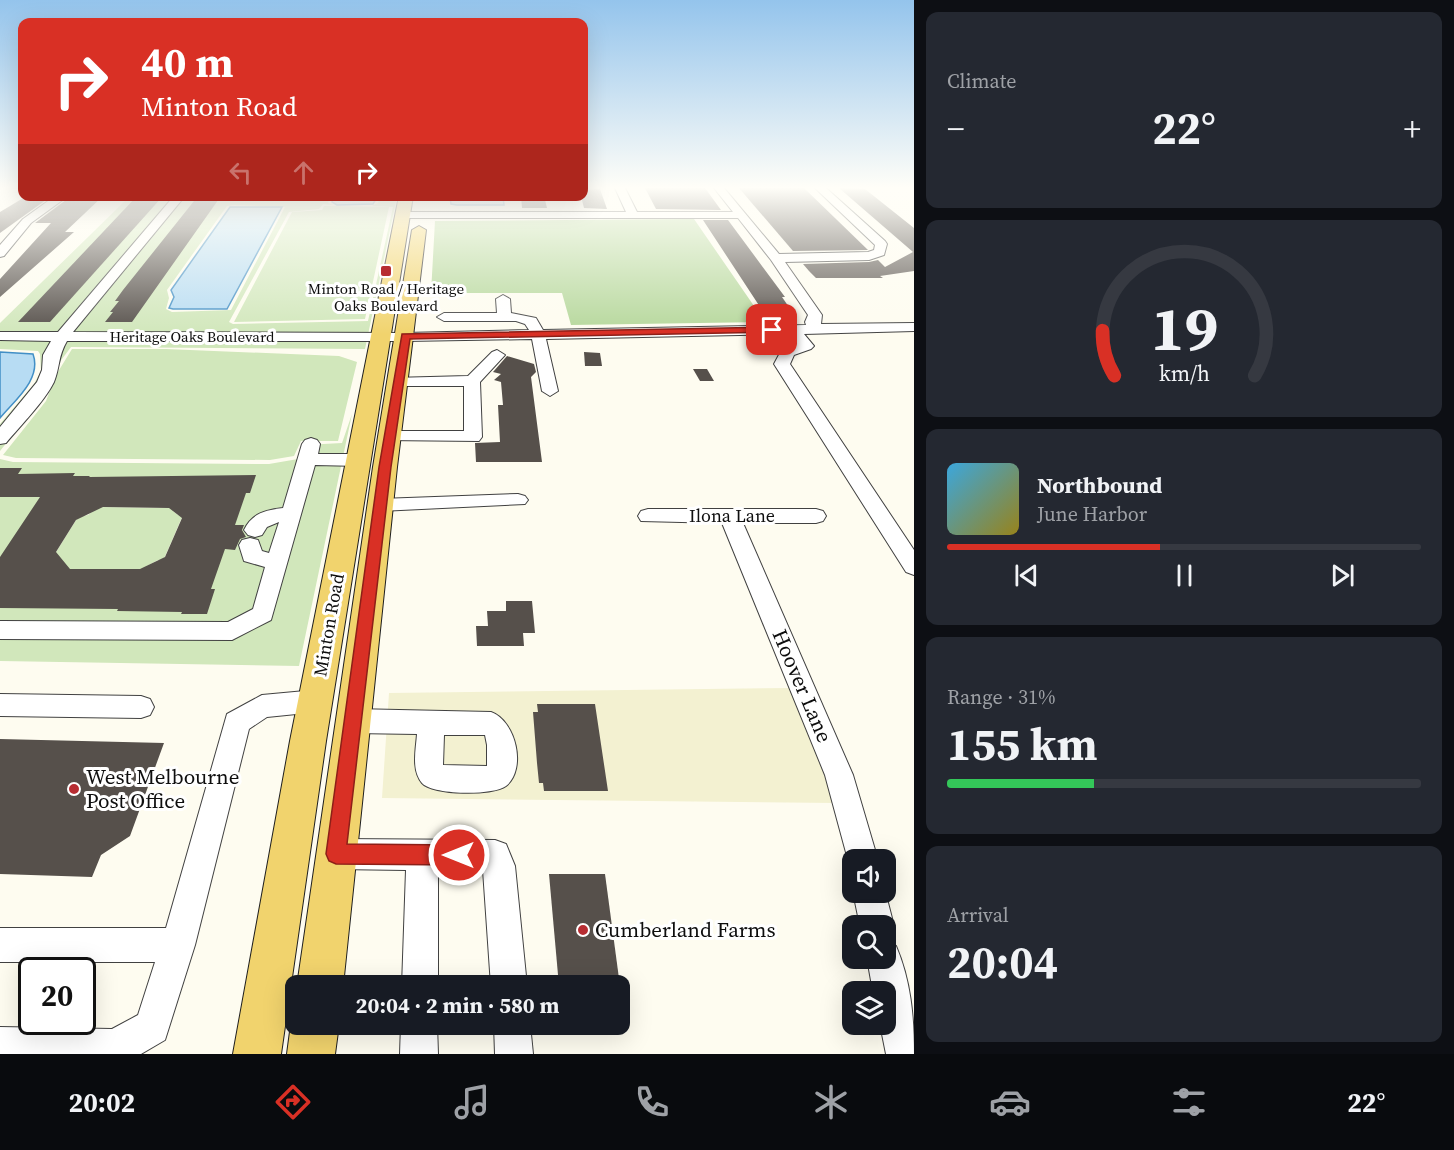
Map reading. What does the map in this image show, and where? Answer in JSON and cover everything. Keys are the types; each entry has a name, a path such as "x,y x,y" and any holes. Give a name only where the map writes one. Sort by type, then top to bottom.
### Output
{"main road":[{"name":"Minton Road","path":"257,1054 316,701 360,460 395,336 409,237"},
{"name":"Minton Road","path":"321,975 380,505 398,381 395,336"},
{"path":"311,1054 314,1035"}],"street":[{"path":"0,253 13,237"},
{"path":"0,439 45,383 50,370 51,355 62,337 146,237"},
{"path":"759,237 815,315 812,322 816,329"},
{"path":"776,258 869,256 880,252 881,244 874,237"},
{"path":"503,299 504,317"},
{"path":"444,317 504,317 531,321 538,334 550,392"},
{"name":"Heritage Oaks Boulevard","path":"0,336 395,336 914,327"},
{"path":"794,330 806,346 787,352 782,364 914,567"},
{"path":"390,436 473,436 472,381 497,355"},
{"path":"398,381 472,381"},
{"path":"0,630 232,631 263,614 308,452 360,460"},
{"path":"380,505 518,500"},
{"path":"277,563 252,556 253,538 258,523 271,516 291,513"},
{"name":"Ilona Lane","path":"648,516 816,516"},
{"name":"Hoover Lane","path":"730,516 839,775 859,849"},
{"path":"0,1046 115,1048 152,1027 178,945 237,722 262,706 316,701"},
{"path":"0,705 141,707"},
{"path":"353,721 430,722"},
{"path":"336,854 495,855 499,866 508,975"},
{"path":"420,975 422,855"},
{"path":"0,945 178,945"},
{"path":"886,969 905,1054"},
{"path":"418,1054 419,1035"},
{"path":"513,1035 514,1054"}],"shaded area":[{"path":"791,688 835,803 382,798 389,693"}],"green space":[{"path":"88,237 205,237 167,290 169,298 166,309 172,312 231,310 269,237 275,237 229,322 233,324 368,321 386,237 389,237 365,349 71,347 50,375 40,401 0,451 0,424 34,384 41,371 38,351 0,349 0,323"},
{"path":"279,237 383,237 365,319 234,322"},
{"path":"434,237 707,237 765,322 571,325 562,293 431,293"},
{"path":"72,349 166,349 339,356 357,362 338,441 301,441 294,456 270,460 16,458 3,455 46,401 56,375"},
{"path":"352,414 299,666 0,661 0,459 13,462 269,464 298,459 305,445 342,443","holes":["108,503 186,509 166,565 146,575 51,568 46,558 78,511"]},
{"path":"98,507 174,508 173,511 178,515 183,515 163,561 158,560 146,569 62,569 53,557 78,517 88,515"}],"water":[{"path":"209,237 266,237 227,309 169,308 174,297 171,290"},
{"path":"0,352 33,354 35,363 34,372 26,389 0,418"}],"building":[{"path":"38,237 68,237 0,297 0,279"},
{"path":"98,237 126,237 50,322 18,322"},
{"path":"165,237 192,237 132,322 105,322 113,312 110,312 119,301 115,301"},
{"path":"714,237 741,237 785,297 782,297 793,313 764,313"},
{"path":"781,237 855,237 868,250 793,251"},
{"path":"896,237 914,237 914,271 880,276 883,278 816,278 803,264 878,260 885,267 913,252"},
{"path":"584,352 600,353 602,366 585,366"},
{"path":"507,356 534,364 536,372 531,377 542,462 476,462 475,443 500,442 498,405 503,405 501,382 494,380 501,374 493,372"},
{"path":"693,369 707,369 714,381 700,381"},
{"path":"0,468 22,468 18,474 75,473 73,476 89,477 256,475 250,493 246,493 235,525 244,525 242,530 246,537 240,539 235,550 225,549 211,589 215,589 207,614 117,611 118,609 0,608 0,557 40,497 0,497","holes":["103,507 169,508 182,518 165,557 140,569 70,569 56,552 76,520"]},
{"path":"506,601 532,601 535,633 523,633 524,646 477,646 476,626 488,626 487,611 506,611"},
{"path":"537,704 595,704 608,791 544,791 543,783 539,783 537,763 533,712 538,712"},
{"name":"West Melbourne Post Office","path":"0,739 164,743 130,836 101,855 92,877 0,874"},
{"name":"Cumberland Farms","path":"549,874 605,874 619,975 558,975"}],"place":[{"name":"Minton Road / Heritage Oaks Boulevard","path":"386,271"},
{"name":"West Melbourne Post Office","path":"74,789"},
{"name":"Cumberland Farms","path":"583,930"}],"route":[{"path":"459,855 336,854 385,467 405,336 772,330"}]}
